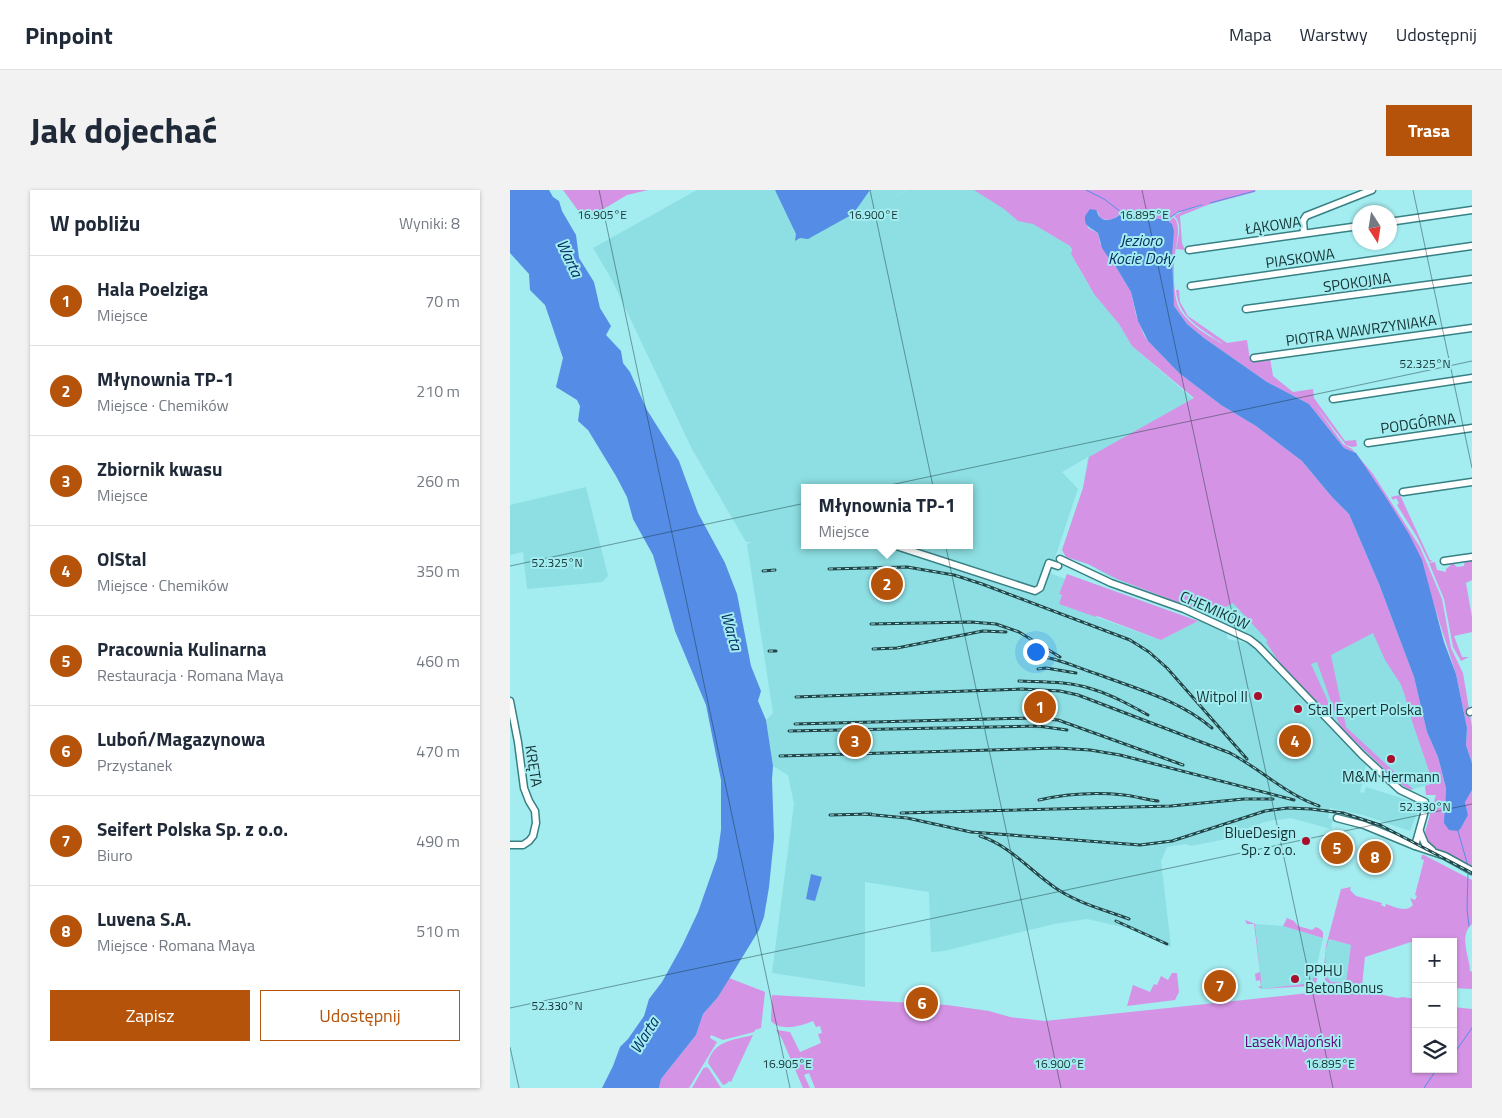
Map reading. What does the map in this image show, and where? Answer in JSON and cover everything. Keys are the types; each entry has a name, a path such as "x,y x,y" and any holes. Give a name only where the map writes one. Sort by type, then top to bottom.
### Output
{"street":[{"path":"1304,234 1302,221 1306,216 1372,190"},
{"path":"1397,221 1472,210"},
{"name":"ŁĄKOWA","path":"1189,250 1352,227"},
{"name":"PIASKOWA","path":"1191,286 1472,246"},
{"name":"SPOKOJNA","path":"1246,309 1472,279"},
{"name":"PIOTRA WAWRZYNIAKA","path":"1254,358 1472,328"},
{"path":"1333,399 1472,378"},
{"name":"PODGÓRNA","path":"1368,443 1472,428"},
{"path":"1403,492 1472,482"},
{"name":"CHEMIKÓW","path":"905,549 1035,591 1040,588 1048,563 1059,563 1193,613 1253,642 1362,754 1400,790 1423,800 1426,807 1418,847"},
{"path":"1444,561 1472,557"},
{"name":"KRĘTA","path":"510,700 524,788 535,811 536,823 534,836 529,841 523,845 510,845"},
{"path":"1336,818 1364,825 1448,859 1472,871"},
{"path":"1420,830 1427,846 1472,875"}],"shaded area":[{"path":"697,190 906,190 890,200 907,190 977,190 1070,246 1072,249 1071,254 1089,286 1119,324 1132,346 1330,518 1404,693 1433,783 1407,791 1401,787 1355,744 1255,638 1205,614 1108,576 1088,564 1066,557 1062,550 1083,488 1088,457 1062,472 1078,489 1050,573 1065,579 1059,594 1096,617 1161,640 1200,620 1226,633 1228,639 1247,643 1254,648 1366,765 1360,792 1364,793 1366,787 1421,804 1410,831 1363,815 1330,808 1328,818 1335,820 1335,822 1332,822 1331,829 1291,818 1268,821 1239,831 1239,834 1231,835 1231,838 1191,846 1186,844 1167,847 1161,861 1171,947 1127,928 1087,919 1054,924 944,951 931,952 929,892 865,882 865,987 772,973 794,804 788,775 773,766 766,720 773,713 747,544 752,542 746,542 692,449 612,280 593,248"},
{"path":"586,487 608,576 602,582 527,589 523,552 510,555 510,505"},
{"name":"PPHU BetonBonus","path":"1255,924 1283,926 1323,938 1313,983 1262,989"},
{"name":"PPHU BetonBonus","path":"1329,939 1351,945 1346,983 1331,982 1326,976 1325,953"}],"green space":[{"path":"563,190 648,190 627,195 585,220"},
{"path":"974,190 1255,190 1255,192 1210,204 1180,216 1182,243 1185,250 1176,249 1179,227 1174,216 1202,205 1177,212 1167,220 1149,219 1126,214 1123,211 1114,219 1108,220 1100,218 1098,212 1091,209 1085,216 1088,228 1098,233 1100,243 1131,292 1136,315 1148,341 1179,373 1221,405 1256,426 1302,461 1349,514 1379,584 1414,677 1427,732 1438,757 1446,788 1444,812 1461,828 1468,815 1465,801 1472,790 1472,867 1428,844 1425,832 1436,795 1426,795 1425,786 1433,783 1400,683 1385,660 1373,633 1331,655 1346,727 1413,789 1410,790 1399,783 1340,727 1317,662 1311,664 1327,699 1334,721 1279,662 1266,642 1268,641 1233,603 1211,615 1117,579 1088,564 1066,557 1062,550 1083,488 1089,457 1194,398 1132,346 1119,324 1094,294 1071,254 1072,249 1070,246 1033,224 1018,221 1004,209"},
{"path":"1173,217 1178,227 1174,266 1175,289 1177,303 1183,314 1198,329 1223,344 1190,320 1181,307 1176,290 1179,290 1180,302 1188,316 1227,343 1247,340 1250,360 1270,358 1273,376 1293,392 1313,389 1314,398 1345,441 1356,440 1357,446 1346,445 1315,405 1343,444 1355,453 1344,448 1309,404 1267,382 1187,324 1174,306 1173,301 1172,248 1169,222"},
{"path":"1357,455 1373,474 1420,547 1442,599 1451,648 1463,673 1472,727 1472,763 1466,745 1467,728 1456,674 1434,605"},
{"path":"1400,495 1430,560 1433,561 1429,562 1417,537 1397,505 1399,503 1396,498 1393,500 1391,497"},
{"path":"1472,559 1472,580 1466,583 1472,617 1472,632 1454,636 1462,657 1469,657 1461,661 1453,647 1444,599 1429,563 1435,562 1437,570 1446,572 1446,569 1453,563 1457,567 1464,566 1465,561"},
{"path":"1067,574 1198,621 1161,640 1059,604 1062,595 1059,594"},
{"path":"1422,855 1472,880 1472,924 1468,929 1465,940 1470,971 1472,972 1472,989 1457,988 1457,938 1412,938 1412,942 1365,957 1362,986 1331,985 1325,980 1324,969 1326,969 1326,976 1331,982 1346,983 1351,945 1329,939 1325,951 1341,889 1351,887 1350,890 1356,896 1382,903 1381,905 1385,907 1386,904 1401,909 1408,909 1413,905 1410,898 1415,900 1417,896 1415,895 1424,860 1421,859"},
{"path":"1287,918 1294,921 1298,926 1312,930 1316,927 1320,929 1323,932 1323,938 1283,926"},
{"path":"1245,920 1255,924 1262,989 1258,987 1261,986 1260,980 1256,981 1255,974 1260,972 1254,924 1247,924"},
{"path":"1315,970 1318,976 1316,983 1310,986 1262,989 1312,983"},
{"path":"1172,973 1177,973 1179,992 1175,1000 1127,1006 1133,985 1150,992 1154,984 1157,985 1161,976 1168,980"},
{"path":"729,978 765,992 761,1028 754,1032 723,1040 711,1035 710,1038 717,1042 689,1088 659,1088 661,1079 696,1035 703,1014 718,997"},
{"name":"Lasek Majoński","path":"1309,993 1379,994 1397,998 1412,998 1412,1073 1457,1073 1457,1007 1472,1009 1472,1088 815,1088 809,1073 804,1075 810,1088 803,1088 782,1039 776,1030 790,1032 800,1052 821,1043 818,1034 822,1033 820,1026 816,1027 813,1021 786,1027 775,1024 771,1021 772,995 947,1005 989,1011 1010,1017 1045,1021"},
{"path":"753,1035 731,1082 729,1081 723,1085 708,1063 714,1050 731,1040"},
{"path":"706,1067 709,1069 721,1088 692,1088"}],"water":[{"name":"Warta","path":"510,190 549,190 553,197 559,201 562,211 576,235 579,258 594,282 600,308 611,326 606,335 621,351 623,363 630,372 647,410 679,461 698,513 725,563 737,594 751,666 761,691 758,701 766,720 773,766 774,838 764,917 759,930 718,997 703,1014 696,1035 661,1079 659,1088 602,1088 620,1047 644,1016 649,999 662,982 698,912 717,858 721,830 721,780 706,705 675,631 653,555 633,519 627,497 616,476 588,430 578,421 580,406 577,400 556,387 563,358 545,305 530,290 529,274 510,253"},
{"path":"775,190 870,190 853,214 808,239 800,238 795,241 796,234"},
{"name":"Jezioro Kocie Doły","path":"1090,209 1096,210 1100,217 1106,220 1116,218 1122,211 1132,215 1167,220 1171,217 1169,222 1172,224 1174,231 1172,255 1174,306 1187,324 1267,382 1309,404 1344,448 1356,453 1409,534 1422,560 1444,642 1456,674 1467,728 1466,745 1472,763 1472,790 1465,802 1468,815 1458,831 1449,830 1444,823 1446,788 1438,757 1427,732 1414,677 1379,584 1349,514 1302,461 1256,426 1221,405 1179,373 1148,341 1138,321 1131,292 1102,248 1098,233 1085,222 1085,216"},
{"path":"811,874 822,877 815,901 806,899"}],"waterway":[{"path":"1086,190 1104,199 1121,212"},
{"path":"1210,203 1255,191"},
{"path":"1171,217 1178,212 1202,205"},
{"path":"1458,831 1468,866"},
{"path":"1468,872 1467,909 1469,926"},
{"path":"1457,1049 1472,1028"},
{"path":"1424,1088 1434,1073"}],"railway":[{"path":"829,569 907,567 954,575 1130,640 1149,652 1167,668 1247,759"},
{"path":"763,571 775,570"},
{"path":"871,624 971,622 996,624 1019,632 1060,657"},
{"path":"873,649 897,648 983,631 1006,632"},
{"path":"769,651 776,651"},
{"path":"1038,656 1060,661 1157,696 1186,710 1212,728"},
{"path":"1038,669 1046,668 1076,673"},
{"path":"1019,681 1056,682 1083,686 1114,697 1148,715"},
{"path":"796,697 1022,689 1060,691 1078,695 1230,753 1295,795 1319,806"},
{"path":"795,724 1032,718 1058,720 1183,765"},
{"path":"789,731 1038,726 1067,730"},
{"path":"780,756 1057,748 1090,750 1120,755 1294,800"},
{"path":"1039,800 1070,795 1103,794 1158,801"},
{"path":"901,813 1171,806 1244,799 1273,799"},
{"path":"864,814 907,818 971,832 1140,845 1172,841 1265,811 1288,808 1311,809 1343,813 1380,825 1472,873"},
{"path":"830,815 871,814"},
{"path":"980,836 1011,852 1047,882 1065,894 1129,919"},
{"path":"1116,921 1167,944"}],"place":[{"name":"Młynownia TP-1","path":"887,584"},
{"name":"Witpol II","path":"1258,696"},
{"name":"Hala Poelziga","path":"1040,707"},
{"name":"Stal Expert Polska","path":"1298,709"},
{"name":"Zbiornik kwasu","path":"855,741"},
{"name":"OlStal","path":"1295,741"},
{"name":"M&M Hermann","path":"1391,759"},
{"name":"BlueDesign Sp. z o.o.","path":"1306,841"},
{"name":"Pracownia Kulinarna","path":"1337,848"},
{"name":"Luvena S.A.","path":"1375,857"},
{"name":"PPHU BetonBonus","path":"1295,979"},
{"name":"Seifert Polska Sp. z o.o.","path":"1220,986"},
{"name":"Luboń/Magazynowa","path":"922,1003"}]}
